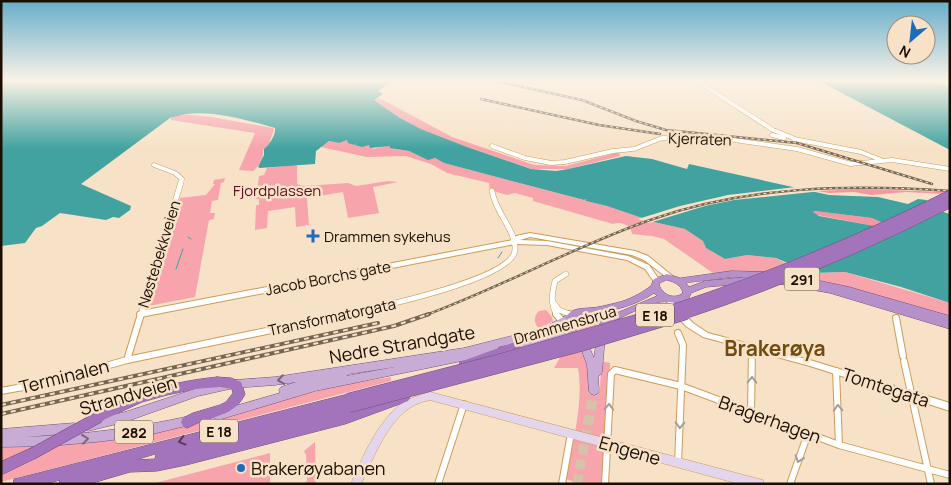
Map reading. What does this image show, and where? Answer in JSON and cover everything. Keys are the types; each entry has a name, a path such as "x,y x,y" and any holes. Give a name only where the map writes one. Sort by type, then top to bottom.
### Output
{"highway":[{"name":"Drammensbrua","path":"349,403 571,340 718,294 846,246 950,196"},
{"name":"Drammensbrua","path":"349,403 575,347 715,304 838,256 950,203"},
{"name":"291","path":"571,315 582,311 618,306 648,294 663,278 675,279 732,274 789,277 849,290 950,320"},
{"path":"604,322 636,306 654,300 681,300 686,296 687,291 675,279"},
{"name":"291","path":"687,291 694,286 718,282 748,280 780,282 849,296 950,326"},
{"path":"656,284 667,299"},
{"path":"565,324 579,338 592,340 601,337 605,329 604,322 589,311"},
{"name":"E 18","path":"129,466 145,467 205,454 373,409 430,385 478,359 515,346"},
{"path":"1,469 139,398 176,387 210,383 234,384"},
{"name":"E 18","path":"187,422 195,416 231,405 239,394 238,388 234,384"},
{"name":"E 18","path":"65,484 349,403"},
{"name":"E 18","path":"19,484 349,403"}],"main road":[{"name":"Nedre Strandgate","path":"234,384 267,382 464,352 545,331 565,324 571,315"},
{"name":"Nedre Strandgate","path":"263,402 309,388 515,346 550,337 579,338"},
{"path":"579,338 592,365 594,391 601,337"},
{"name":"282","path":"263,402 271,394 305,383 340,376 347,370 356,374 378,374"},
{"name":"Strandveien","path":"1,434 95,425 198,392 234,384"},
{"name":"Engene","path":"356,484 389,422 405,406 419,398 430,396 759,484"},
{"name":"Strandveien","path":"1,442 77,440 187,422 263,402"}],"street":[{"name":"Kjerraten","path":"733,104 773,130 798,140"},
{"name":"Kjerraten","path":"772,135 861,152 881,160"},
{"name":"Kjerraten","path":"492,146 524,158 551,163 565,162 613,151 634,149 656,139 668,137 769,144 803,150 851,164 865,164 881,160 906,161 950,169"},
{"name":"Nøstebekkveien","path":"127,360 182,179 175,173 154,165"},
{"path":"492,191 492,199 515,242"},
{"name":"Jacob Borchs gate","path":"515,242 518,238 530,235 624,250 646,258 675,279"},
{"name":"Jacob Borchs gate","path":"141,314 515,242 547,243 628,258 647,267 656,284"},
{"name":"Transformatorgata","path":"127,360 414,300 445,291 508,264 516,255 515,242"},
{"path":"565,324 552,310 555,281 566,274"},
{"name":"Tomtegata","path":"667,299 683,317 706,335 836,371 950,407"},
{"path":"681,300 683,317"},
{"path":"553,302 559,310 571,315"},
{"path":"896,318 926,469 931,484"},
{"path":"678,332 683,345 678,463"},
{"path":"751,414 752,347"},
{"name":"Terminalen","path":"1,391 45,383 127,360"},
{"name":"Bragerhagen","path":"607,444 611,374 613,371 619,370 681,386 751,414 839,445 950,475"},
{"path":"836,371 839,445"},
{"path":"438,484 464,404"},
{"path":"562,484 571,433"},
{"path":"790,484 806,439 806,433"},
{"path":"606,484 607,444"}],"green space":[{"path":"379,104 390,104 452,137 534,165 566,166 619,152 620,156 568,169 532,169 467,147 421,129 400,118"},
{"path":"181,114 212,117 273,128 274,130 268,146 263,150 262,159 258,166 253,171 239,170 255,133 171,120 171,118"},
{"path":"347,140 353,145 357,143 355,145 369,145 373,149 390,145 395,149 435,158 444,163 583,200 587,199 586,201 654,222 685,229 703,241 706,248 725,259 747,255 776,258 793,267 820,273 845,272 950,303 950,317 867,292 801,277 743,272 713,273 664,239 632,234 630,228 622,223 613,224 533,201 533,198 515,193 507,195 490,190 489,183 447,173 431,164 406,156 367,157 321,147 329,141 338,143"},
{"name":"Fjordplassen","path":"297,166 297,184 304,186 348,183 356,186 388,181 398,182 373,187 379,213 348,218 343,192 307,198 309,225 296,227 295,207 268,211 267,228 255,230 256,205 259,205 259,199 256,199 259,176 264,175 267,168"},
{"path":"225,178 224,182 221,183 218,200 212,201 210,213 215,213 214,219 209,220 195,297 148,306 180,198 206,195 215,184 213,184 214,180"},
{"path":"546,310 553,321 539,329 535,318 539,311"},
{"path":"582,316 594,318 598,328 579,333 574,324 576,318"},
{"path":"583,350 589,359 590,390 600,392 601,361 610,363 603,484 581,484 566,479 580,395 578,368 554,368 561,356"},
{"path":"391,377 391,381 1,482 1,447 54,446 164,430 336,386"},
{"path":"315,442 316,484 302,484 307,481 306,455 304,451"},
{"name":"Brakerøyabanen","path":"270,453 270,484 155,484 155,483"}],"shaded area":[{"path":"860,189 944,192 944,194 906,192 871,195 854,192 829,193 816,191"},
{"path":"813,212 872,218 883,223 877,226 869,225 817,215"}],"water":[{"path":"1,104 379,104 400,118 421,129 531,169 556,171 626,156 652,159 687,169 689,164 829,195 878,197 908,204 918,199 926,200 940,211 950,214 950,303 845,272 811,273 776,258 747,255 725,259 706,248 703,241 685,229 654,222 586,201 586,199 444,163 435,158 428,160 409,151 390,148 390,146 370,148 369,145 362,147 355,145 357,143 354,145 348,143 347,140 339,143 329,141 316,151 315,164 260,168 258,167 264,155 264,149 272,140 275,128 222,115 195,113 170,118 81,184 131,206 130,210 119,218 113,217 106,220 60,213 36,228 25,243 1,246","holes":["813,212 872,218 883,223 877,226 869,225 819,216"]},
{"path":"862,104 950,104 950,150"}],"pier":[{"path":"804,186 822,191 734,200 705,206 649,223 638,219 680,206 728,195"}],"waterway":[{"path":"176,269 183,249"},
{"path":"498,258 502,252"}],"tunnel":[{"path":"577,484 594,391"}],"railway":[{"path":"502,104 599,125 660,134"},
{"path":"591,104 636,121 666,130 797,143 932,184"},
{"path":"426,315 621,231 686,209 723,200 760,194 836,188 950,191"},
{"path":"1,414 394,326 429,314"},
{"path":"1,405 378,323"}],"place":[{"name":"Drammen sykehus","path":"313,236"},
{"name":"Brakerøyabanen","path":"241,468"}],"district":[{"name":"Brakerøya","path":"775,348"}]}
